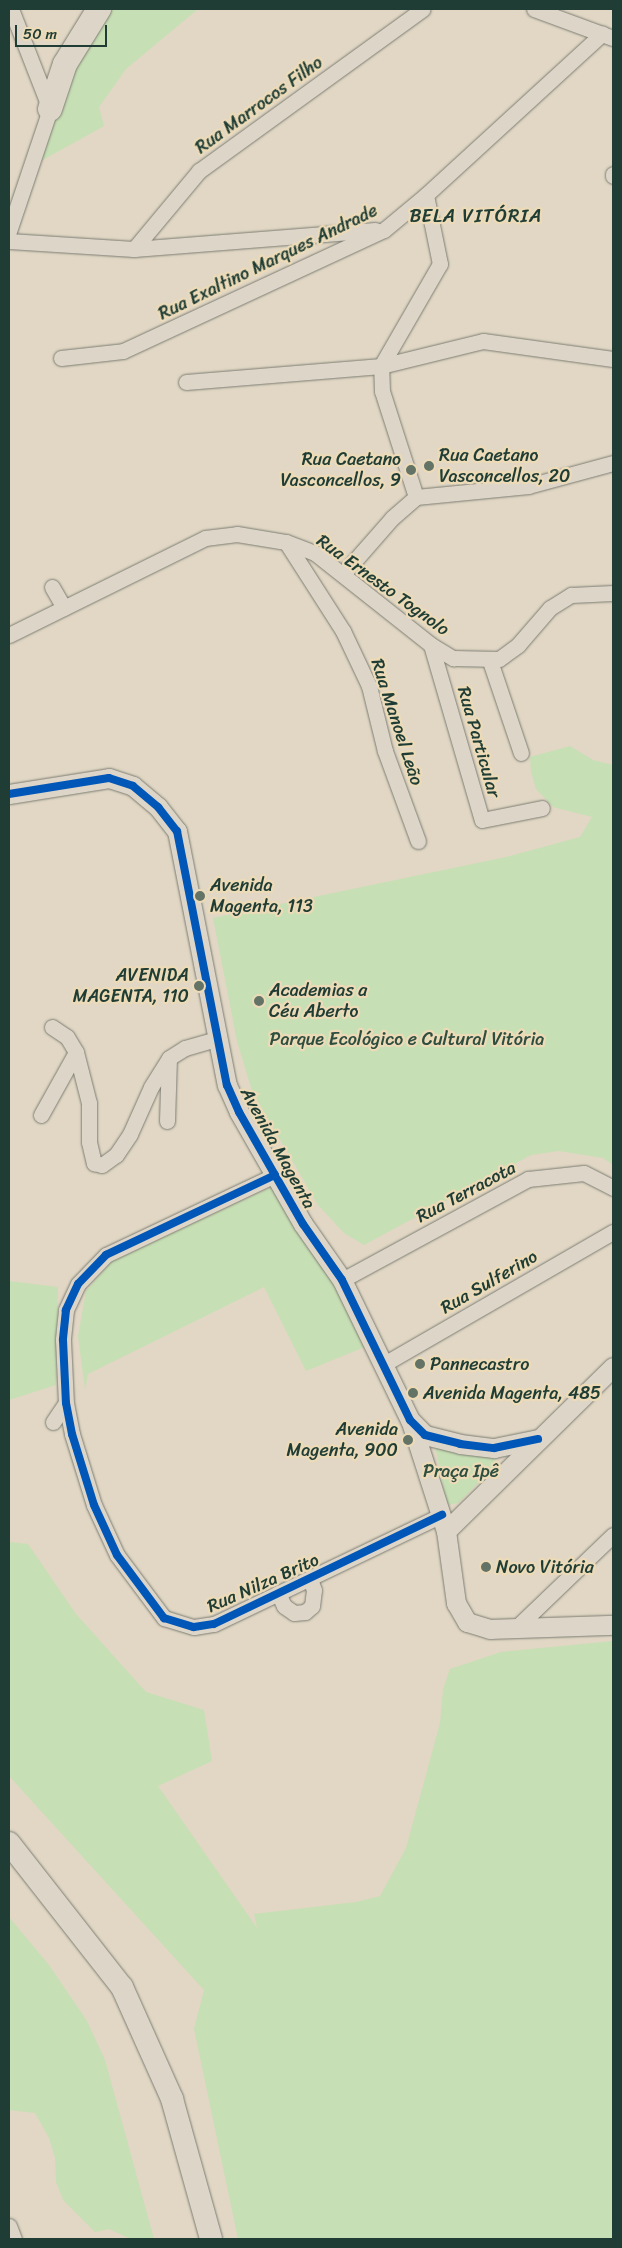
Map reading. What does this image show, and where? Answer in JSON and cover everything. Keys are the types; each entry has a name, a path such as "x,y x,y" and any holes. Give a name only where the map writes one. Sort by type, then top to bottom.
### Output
{"highway":[{"path":"50,109 65,64 99,9"}],"main road":[{"path":"9,1843 122,1986 172,2099 211,2239"}],"street":[{"path":"9,231 50,109 11,9"},
{"name":"Rua Marrocos Filho","path":"134,249 199,172 422,9"},
{"path":"534,9 608,36"},
{"name":"Rua Exaltino Marques Andrade","path":"61,358 124,351 384,230 608,36"},
{"path":"416,497 382,391 381,366 440,264 426,195"},
{"path":"9,241 134,249 384,230"},
{"path":"186,382 381,366 483,341 613,359"},
{"path":"343,574 392,518 416,497 528,486 613,463"},
{"name":"Rua Ernesto Tognolo","path":"9,635 205,538 237,534 286,542 315,553 431,645 453,658 490,661"},
{"name":"Rua Manoel Leão","path":"286,542 343,630 369,686 385,751 418,841"},
{"path":"52,587 64,608"},
{"path":"521,753 490,661 499,660 518,645 550,608 571,594 613,593"},
{"name":"Rua Particular","path":"431,645 482,820 542,808"},
{"name":"Avenida Magenta","path":"9,794 109,778 134,786 158,807 177,832 227,1085 239,1112 275,1176 342,1280 410,1420 425,1435 460,1444 503,1446 538,1439"},
{"path":"52,1027 67,1037 76,1052 89,1103 89,1142 94,1163 102,1164 116,1155 130,1134 151,1087 169,1058 185,1048 217,1039"},
{"path":"41,1115 76,1052"},
{"path":"167,1121 169,1058"},
{"name":"Rua Terracota","path":"342,1280 528,1179 584,1173 613,1188"},
{"name":"Rua Nilza Brito","path":"275,1176 106,1255 78,1284 66,1310 63,1340 66,1403 72,1434 94,1505 116,1555 164,1618 194,1627 214,1624 310,1578 444,1523"},
{"name":"Rua Sulferino","path":"384,1364 613,1232"},
{"path":"444,1523 510,1468 613,1367"},
{"path":"53,1422 66,1403"},
{"path":"410,1420 444,1523 456,1603 467,1622 490,1629 613,1625"},
{"path":"503,1446 509,1452 510,1468"},
{"path":"517,1627 613,1535"},
{"path":"278,1593 284,1606 294,1613 305,1612 312,1606 314,1590 310,1578"},
{"path":"9,2226 14,2239"}],"green space":[{"path":"113,9 198,9 126,69 99,107 104,126 41,161 72,71"},
{"name":"Parque Ecológico e Cultural Vitória","path":"570,746 593,760 613,765 613,1165 603,1158 559,1151 531,1155 364,1245 344,1233 318,1205 252,1091 237,1041 213,918 506,857 580,837 592,817 553,807 536,789 531,772 530,757"},
{"path":"278,1184 337,1282 367,1346 306,1371 264,1287 88,1374 85,1390 78,1336 86,1291 112,1261"},
{"path":"9,1281 58,1287 56,1385 9,1400"},
{"name":"Praça Ipê","path":"435,1446 494,1457 496,1465 458,1503 447,1505"},
{"path":"9,1542 28,1544 76,1614 146,1692 204,1710 212,1761 158,1786 257,1928 254,1914 356,1902 380,1896 406,1848 440,1723 443,1689 450,1669 501,1652 613,1641 613,2239 238,2239 194,2029 204,1990 9,1776"},
{"path":"9,1917 49,1965 87,2021 105,2060 154,2239 131,2239 109,2229 95,2232 63,2200 56,2182 55,2158 49,2138 35,2113 9,2110"}],"cycle path":[{"path":"9,794 109,778 133,786 158,807 177,831 227,1085 239,1112 303,1224 342,1280 410,1420 425,1435 460,1444 494,1448 538,1439"},
{"path":"275,1175 106,1255 78,1284 66,1310 63,1340 66,1403 72,1434 94,1505 117,1555 164,1618 194,1627 214,1624 442,1515"}],"place":[{"name":"Rua Caetano Vasconcellos, 20","path":"429,466"},
{"name":"Rua Caetano Vasconcellos, 9","path":"411,470"},
{"name":"Avenida Magenta, 113","path":"200,896"},
{"name":"AVENIDA MAGENTA, 110","path":"199,986"},
{"name":"Academias a Céu Aberto","path":"259,1001"},
{"name":"Pannecastro","path":"420,1364"},
{"name":"Avenida Magenta, 485","path":"413,1393"},
{"name":"Avenida Magenta, 900","path":"408,1440"},
{"name":"Novo Vitória","path":"486,1567"}],"district":[{"name":"BELA VITÓRIA","path":"476,216"}]}
